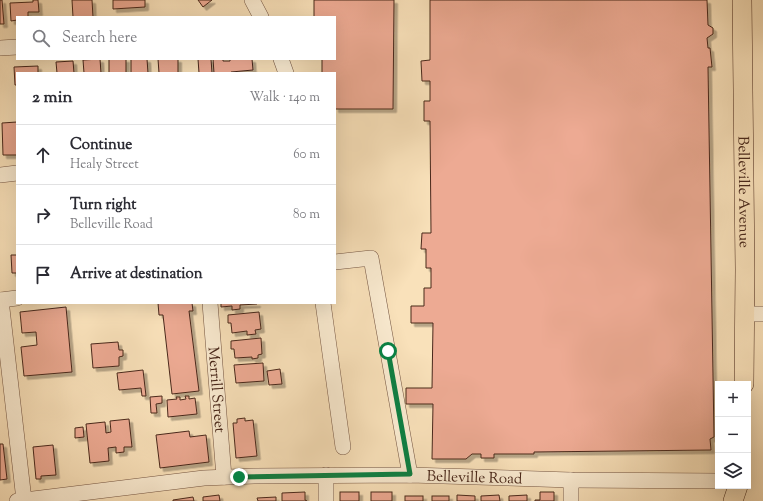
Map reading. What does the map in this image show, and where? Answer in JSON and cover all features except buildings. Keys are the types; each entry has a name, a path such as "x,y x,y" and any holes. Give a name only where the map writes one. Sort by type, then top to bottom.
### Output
{"main road":[{"name":"Belleville Avenue","path":"742,0 754,314 744,381"},
{"path":"733,501 737,489"}],"street":[{"path":"252,0 260,16"},
{"path":"0,48 16,47"},
{"path":"281,60 286,72"},
{"path":"0,175 16,173"},
{"path":"336,262 371,258 410,474"},
{"path":"16,298 1,300 20,501"},
{"name":"Merrill Street","path":"210,304 224,477"},
{"path":"323,304 343,447"},
{"name":"Belleville Road","path":"20,501 204,478 224,477 410,474 571,480 715,481"},
{"path":"326,475 326,501"},
{"path":"571,480 571,501"}],"route":[{"path":"239,477 410,474 388,351"}]}
